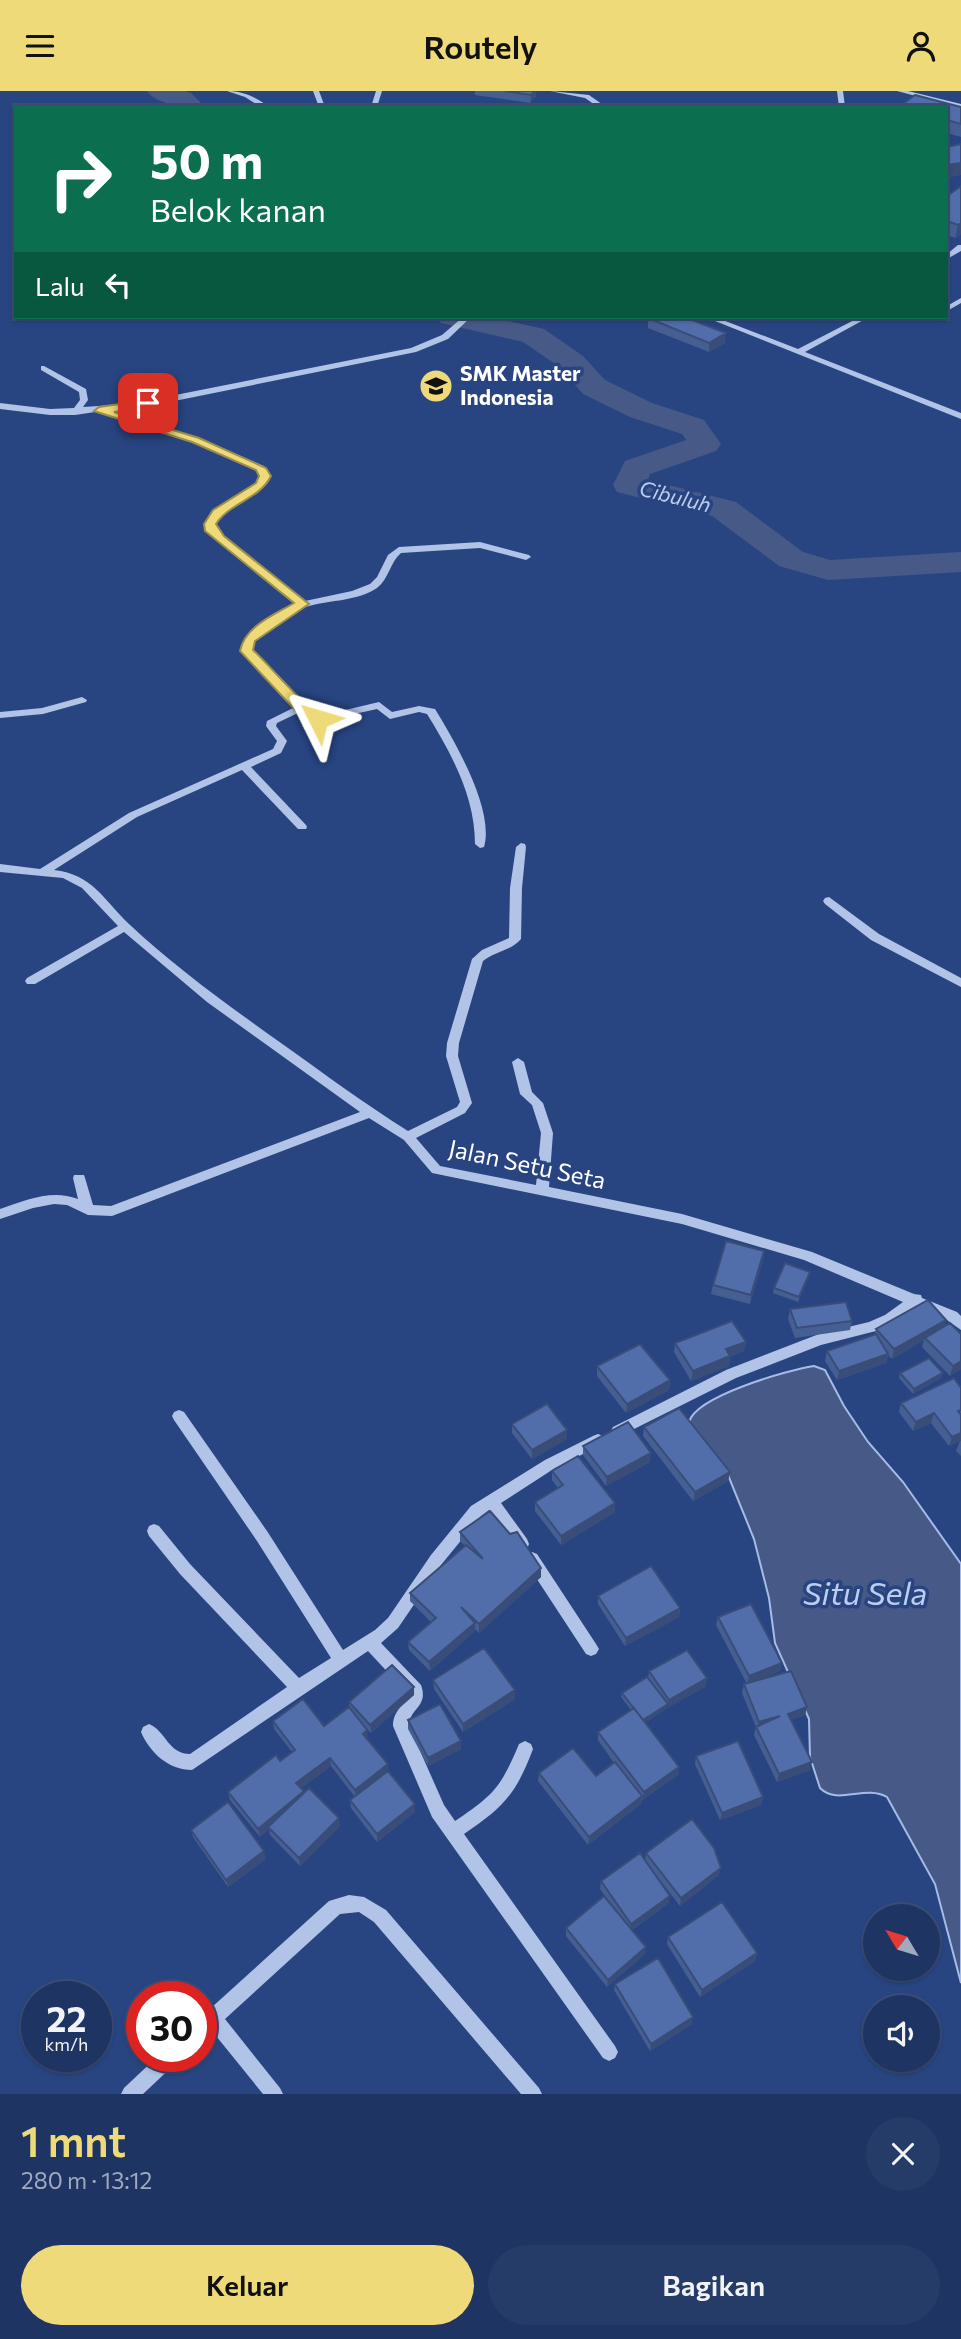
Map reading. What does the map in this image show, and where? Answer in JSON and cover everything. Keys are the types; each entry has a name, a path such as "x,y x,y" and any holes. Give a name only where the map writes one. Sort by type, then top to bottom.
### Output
{"street":[{"path":"230,91 263,105"},
{"path":"553,91 587,96 600,105"},
{"path":"900,91 961,106"},
{"path":"948,309 959,313"},
{"path":"716,319 961,416"},
{"path":"799,352 862,319"},
{"path":"0,406 50,412 130,407 413,350 430,345 464,321"},
{"path":"44,368 83,391 84,400 75,412"},
{"path":"99,411 195,440 261,468 265,476 261,485 218,512 210,524 211,531 303,604"},
{"path":"480,844 479,811 443,731 430,712 419,709 389,716 379,705 318,719 301,708 273,675 250,656 246,645 268,623 303,604 371,588 381,579 390,556 399,550 480,545 526,558"},
{"path":"0,715 43,711 82,700"},
{"path":"41,873 133,815 277,751 282,741 271,726 272,721 301,708"},
{"path":"244,766 302,827"},
{"path":"408,1136 461,1110 466,1103 452,1056 453,1043 478,959 482,953 510,944 515,939 516,888 521,847"},
{"name":"Jalan Setu Seta","path":"0,868 65,876 86,885 124,927 254,1032 370,1113 408,1136 436,1170 682,1219 807,1256 916,1299 953,1316 961,1324"},
{"path":"829,901 875,937 961,982"},
{"path":"31,981 124,927"},
{"path":"518,1062 526,1094 537,1103 547,1133 542,1190"},
{"path":"0,1214 55,1198 88,1210 112,1211 370,1113"},
{"path":"79,1178 88,1210"},
{"path":"149,1731 172,1759 182,1763 192,1762 298,1688 370,1642 393,1623 436,1560 476,1511 491,1501 575,1450 731,1374 819,1340 890,1319 916,1299"},
{"path":"179,1416 262,1536 341,1660"},
{"path":"491,1501 556,1592 592,1649"},
{"path":"154,1531 185,1569 298,1688"},
{"path":"370,1642 415,1690 415,1700 401,1717 401,1726 438,1811 609,2052"},
{"path":"453,1832 499,1800 514,1781 525,1749"},
{"path":"217,2014 335,1907 351,1902 366,1903 533,2094"},
{"path":"217,2034 274,2094"},
{"path":"130,2094 154,2072"}],"water":[{"name":"Situ Sela","path":"814,1366 825,1370 844,1406 868,1442 903,1482 961,1564 961,1983 935,1884 887,1797 870,1793 835,1795 820,1788 810,1757 809,1719 775,1643 769,1598 754,1539 728,1475 689,1422 695,1412 725,1394 784,1373"}],"building":[{"path":"505,91 534,91 531,95"},
{"path":"915,95 961,107 961,124 948,120 948,105 902,105"},
{"path":"961,144 961,163 948,165 948,147"},
{"path":"961,186 961,223 958,225 948,221 948,195"},
{"path":"650,319 689,319 726,333 709,343"},
{"path":"726,1241 764,1251 751,1295 713,1285"},
{"path":"785,1263 810,1272 799,1297 774,1288"},
{"path":"928,1300 946,1320 894,1349 876,1329"},
{"path":"846,1302 852,1321 797,1328 790,1309"},
{"path":"732,1321 746,1342 726,1349 730,1356 693,1371 675,1343"},
{"path":"950,1323 961,1334 961,1361 953,1366 925,1338"},
{"path":"876,1334 888,1354 839,1371 827,1351"},
{"path":"640,1344 670,1380 627,1404 597,1366"},
{"path":"929,1358 943,1373 914,1389 900,1373"},
{"path":"954,1378 961,1388 961,1410 958,1411 961,1415 961,1433 952,1437 934,1413 916,1422 901,1403"},
{"path":"547,1404 567,1430 532,1450 512,1424"},
{"path":"679,1408 730,1472 695,1492 644,1427"},
{"path":"628,1422 651,1453 607,1477 583,1446"},
{"path":"578,1456 615,1503 561,1536 535,1502 563,1485 552,1471"},
{"path":"490,1511 510,1534 517,1532 541,1568 479,1624 461,1607 475,1623 429,1662 408,1642 436,1618 410,1593 466,1545 483,1559 460,1532"},
{"path":"651,1566 680,1608 626,1638 598,1596"},
{"path":"751,1604 782,1663 749,1676 718,1617"},
{"path":"484,1648 515,1690 463,1724 433,1680"},
{"path":"687,1650 707,1678 669,1700 649,1671"},
{"path":"392,1665 414,1687 370,1725 349,1702"},
{"path":"791,1671 807,1707 788,1714 812,1762 779,1774 756,1727 780,1716 759,1722 744,1684"},
{"path":"647,1677 668,1704 643,1720 622,1693"},
{"path":"303,1699 324,1726 349,1707 367,1730 363,1734 388,1764 355,1790 330,1758 296,1783 304,1791 258,1829 228,1792 276,1755 280,1761 295,1750 273,1721"},
{"path":"440,1704 461,1741 428,1758 408,1720"},
{"path":"634,1708 679,1767 644,1792 598,1732"},
{"path":"738,1741 763,1797 722,1813 696,1756"},
{"path":"573,1748 596,1776 615,1762 642,1796 589,1837 539,1773"},
{"path":"388,1771 415,1804 377,1834 350,1800"},
{"path":"309,1788 339,1818 299,1858 268,1827"},
{"path":"228,1802 264,1851 226,1880 191,1830"},
{"path":"692,1819 714,1848 721,1868 681,1898 646,1853"},
{"path":"640,1853 670,1896 631,1924 601,1881"},
{"path":"604,1896 646,1947 608,1980 566,1928"},
{"path":"722,1902 757,1953 702,1990 668,1937"},
{"path":"658,1958 693,2017 651,2044 615,1984"}],"waterway":[{"name":"Cibuluh","path":"159,91 182,98 191,105"},
{"name":"Cibuluh","path":"460,319 533,335 572,362 594,387 641,410 693,427 705,444 637,468 629,485 724,509 791,559 828,570 961,562"}],"place":[{"name":"SMK Master Indonesia","path":"436,386"}],"route":[{"path":"148,403 99,411 195,440 251,461 261,468 265,476 261,485 218,512 210,524 211,531 303,604 268,623 248,639 246,651 273,675 301,708 318,719"}]}
